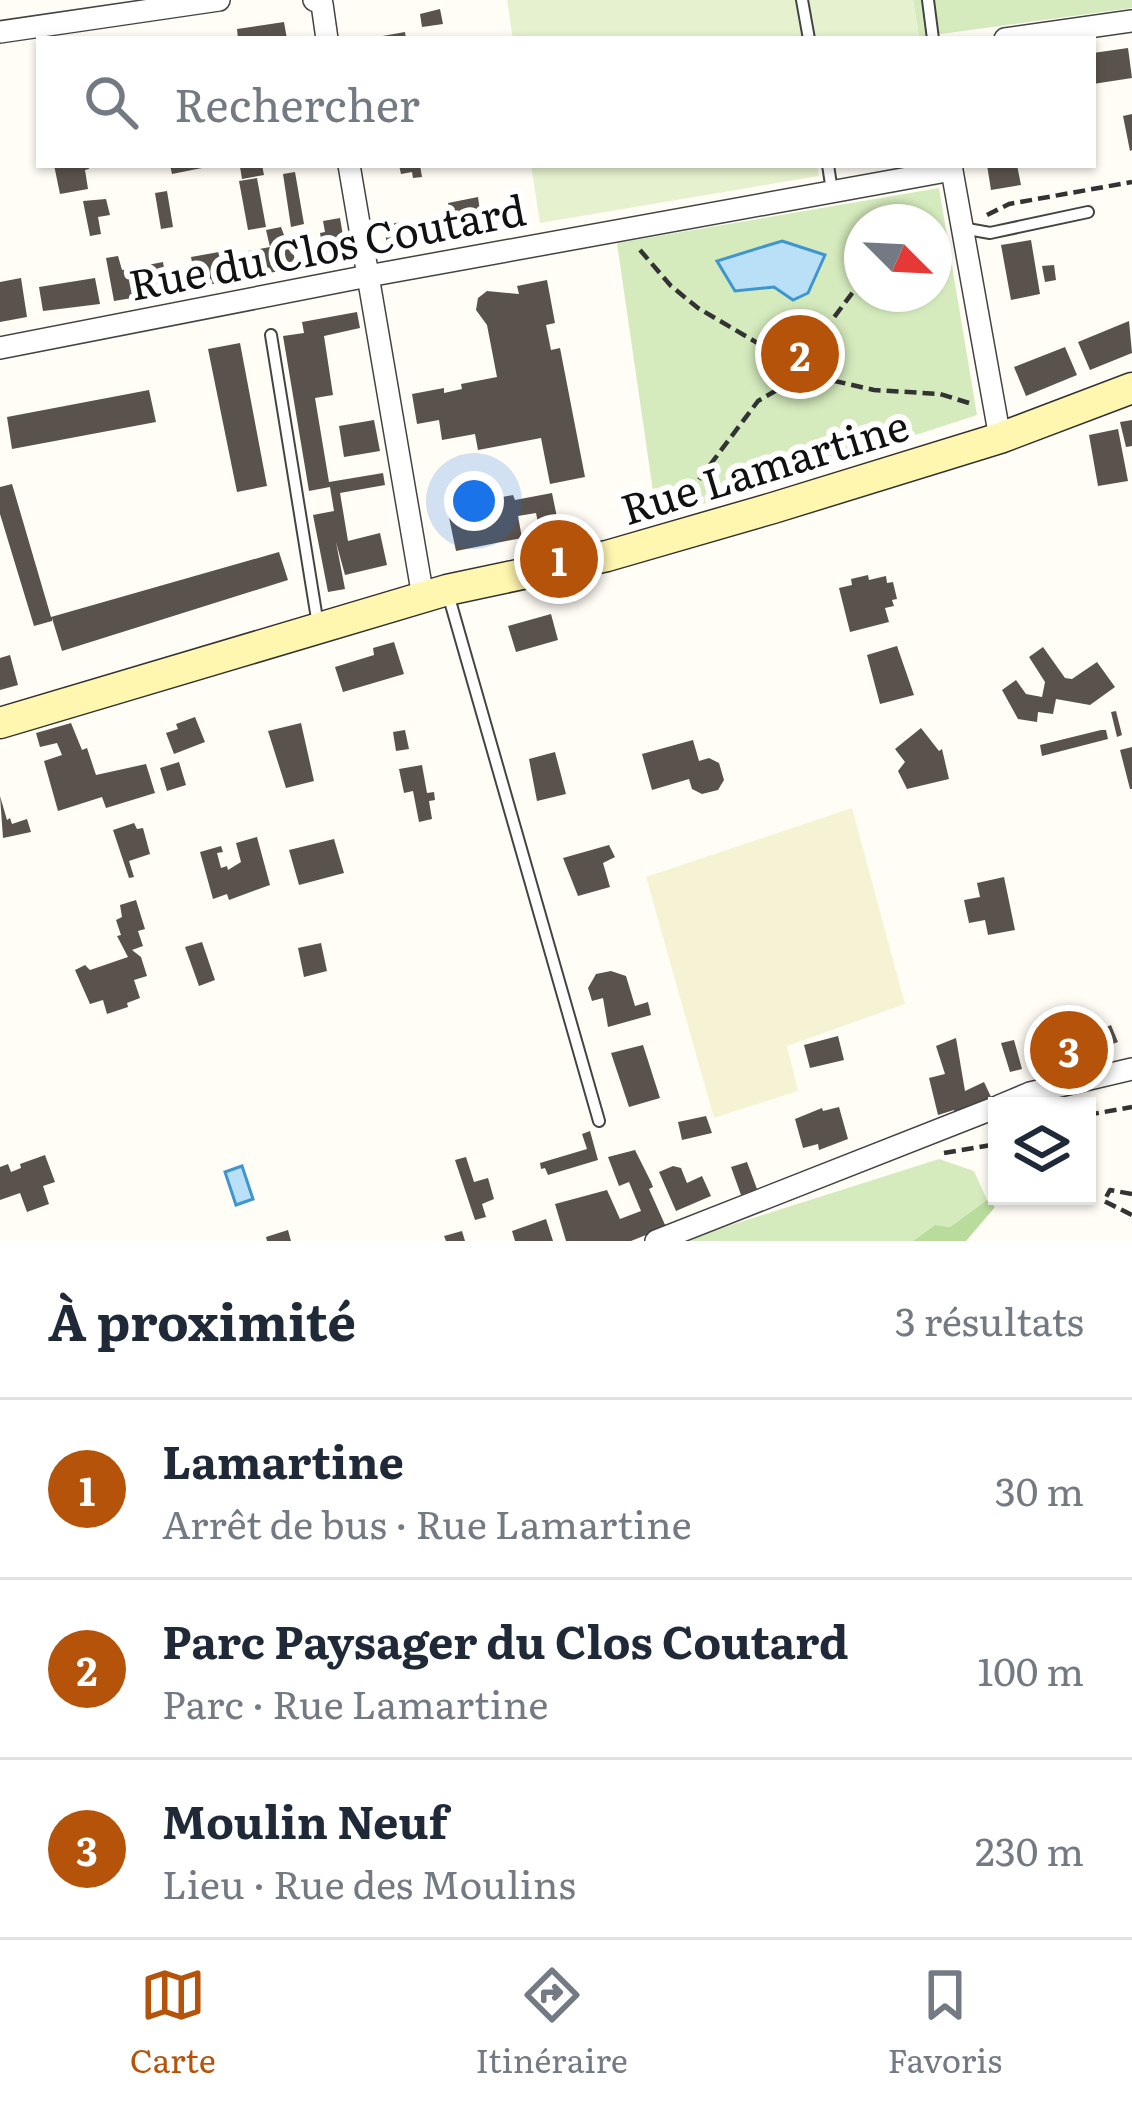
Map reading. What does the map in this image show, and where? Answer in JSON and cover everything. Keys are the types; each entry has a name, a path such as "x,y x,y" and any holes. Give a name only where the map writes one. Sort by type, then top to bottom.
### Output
{"street":[{"path":"0,32 220,0"},
{"path":"314,0 322,4 327,36"},
{"path":"1026,36 1132,21"},
{"path":"350,168 435,594"},
{"name":"Rue du Clos Coutard","path":"0,348 947,168"},
{"path":"952,168 1000,437"},
{"name":"Rue Lamartine","path":"0,723 435,594 607,556 1000,437 1132,388"},
{"path":"1021,1097 1132,1070"},
{"path":"656,1241 988,1111"}],"lane":[{"path":"802,0 808,36"},
{"path":"928,0 933,36"},
{"path":"828,168 832,191"},
{"path":"962,228 990,233 1088,212"},
{"path":"271,335 318,628"},
{"path":"435,594 599,1121"}],"path":[{"path":"962,228 1009,203 1132,182"},
{"path":"635,227 640,253 670,286 783,358 805,356 844,304"},
{"path":"805,356 813,376"},
{"path":"790,359 784,374 791,384"},
{"path":"688,532 680,505 758,401 791,384 813,376 874,390 940,394 967,404 993,399"},
{"path":"1096,1113 1132,1107"},
{"path":"1132,1194 1110,1190 1104,1201 1132,1215"}],"shaded area":[{"path":"852,808 905,1004 787,1046 798,1091 714,1118 646,877"}],"green space":[{"path":"507,0 913,0 919,36 513,36"},
{"path":"913,0 1132,0 1132,8 919,36"},
{"path":"531,168 818,168 819,176 540,223"},
{"path":"939,188 942,204 845,204"},
{"path":"844,204 844,312 952,312 952,266 977,415 657,519 617,243"},
{"path":"939,1159 974,1171 987,1200 950,1227 935,1225 913,1241 681,1241"},
{"path":"987,1200 995,1207 966,1241 913,1241 935,1225 950,1227"}],"water":[{"path":"782,241 825,255 808,293 793,300 774,287 735,291 717,261"},
{"path":"242,1166 253,1199 236,1205 225,1172"}],"building":[{"path":"440,9 443,24 422,27 420,14"},
{"path":"284,22 286,36 238,36 237,29"},
{"path":"1128,48 1132,78 1096,84 1096,53"},
{"path":"1132,114 1132,150 1130,151 1123,116"},
{"path":"55,168 89,168 85,170 88,189 60,194"},
{"path":"171,168 202,168 172,174"},
{"path":"240,168 263,168 264,175 242,179"},
{"path":"400,168 420,168 422,177 413,178 412,172 401,174"},
{"path":"987,168 1018,168 1021,185 991,190"},
{"path":"295,172 304,224 291,227 283,174"},
{"path":"257,178 266,227 248,230 239,181"},
{"path":"167,191 173,227 161,229 155,193"},
{"path":"478,197 480,211 509,205 514,229 455,240 448,203"},
{"path":"106,199 110,215 98,217 101,234 90,236 83,201"},
{"path":"340,218 347,259 325,263 323,221"},
{"path":"407,221 413,248 388,252 384,225"},
{"path":"281,227 287,243 292,243 296,268 252,276 248,251 270,247 266,230"},
{"path":"1031,240 1040,294 1011,300 1001,245"},
{"path":"219,252 224,282 197,287 191,257"},
{"path":"118,256 122,270 163,262 168,292 114,301 106,258"},
{"path":"1054,265 1056,280 1045,282 1042,266"},
{"path":"21,278 27,317 0,322 0,282"},
{"path":"95,278 100,304 43,311 39,287"},
{"path":"547,280 555,323 546,325 551,350 560,348 585,477 550,484 541,438 478,450 475,434 442,440 439,420 417,424 412,394 444,388 444,393 462,389 461,384 497,377 487,325 476,310 478,298 487,291 519,294 517,286"},
{"path":"357,312 360,328 324,336 333,395 315,398 329,482 383,473 385,485 340,493 348,541 380,533 387,565 345,575 336,542 345,589 328,592 313,515 334,511 330,487 309,491 283,336 304,333 302,322"},
{"path":"1129,321 1132,353 1090,370 1078,342"},
{"path":"240,343 267,486 237,492 208,349"},
{"path":"1065,347 1077,375 1026,396 1014,367"},
{"path":"149,390 156,422 12,449 7,417"},
{"path":"374,420 380,451 344,457 339,426"},
{"path":"1132,420 1132,446 1126,447 1120,422"},
{"path":"1118,429 1128,481 1098,486 1089,435"},
{"path":"12,484 51,617 279,552 288,580 62,651 52,618 34,626 0,514 0,487"},
{"path":"552,493 561,537 579,534 581,544 544,552 536,513 518,516 522,538 456,551 447,508"},
{"path":"868,575 869,580 886,576 887,583 893,582 897,599 892,600 894,606 885,608 889,622 850,632 839,588"},
{"path":"551,614 558,640 516,652 508,626"},
{"path":"394,642 404,674 343,692 335,667 374,655 373,648"},
{"path":"897,646 914,695 880,704 867,655"},
{"path":"1043,647 1065,678 1072,679 1097,662 1115,687 1090,705 1056,699 1053,714 1038,712 1037,722 1018,719 1002,690 1016,680 1026,694 1042,697 1045,682 1029,657"},
{"path":"10,655 18,685 0,690 0,658"},
{"path":"1116,711 1122,735 1117,737 1111,712"},
{"path":"195,717 205,742 174,754 166,733"},
{"path":"71,723 96,775 146,764 155,793 106,808 102,797 58,811 44,761 62,755 57,743 40,747 36,733"},
{"path":"301,723 314,781 286,788 268,731"},
{"path":"921,728 942,749 949,779 907,789 898,771 905,762 895,749"},
{"path":"405,730 409,749 396,751 393,732"},
{"path":"1106,730 1108,739 1042,756 1040,745"},
{"path":"693,740 699,761 709,758 719,763 724,780 718,790 702,794 692,789 689,779 652,790 642,754"},
{"path":"1132,747 1132,789 1130,789 1120,750"},
{"path":"555,752 566,794 537,801 529,759"},
{"path":"179,762 186,785 167,791 160,768"},
{"path":"422,765 427,793 434,792 435,800 429,801 432,819 419,822 413,791 404,793 399,769"},
{"path":"0,796 7,820 12,824 27,819 31,832 3,838"},
{"path":"134,823 137,829 143,828 150,854 129,861 134,877 129,878 113,830"},
{"path":"257,837 270,885 229,900 227,894 213,899 200,852 221,846 223,852 217,853 221,868 228,870 241,862 236,843"},
{"path":"334,839 344,873 299,885 289,850"},
{"path":"609,845 615,857 603,863 610,887 578,896 563,858"},
{"path":"1004,877 1015,930 988,935 985,920 969,923 964,900 980,897 977,883"},
{"path":"136,900 145,929 138,931 143,946 132,950 141,957 147,976 134,980 140,998 107,1014 103,1000 90,1004 75,970 128,957 117,936 121,935 116,920 122,917 120,905"},
{"path":"202,942 215,980 199,986 185,947"},
{"path":"321,943 327,971 304,977 298,948"},
{"path":"611,971 626,976 635,1006 648,1002 651,1015 608,1027 603,998 592,1001 588,988 596,974"},
{"path":"1078,1022 1087,1054 1073,1060 1076,1074 1056,1078 1046,1029"},
{"path":"1111,1025 1118,1042 1110,1045 1104,1028"},
{"path":"838,1036 844,1060 810,1068 804,1045"},
{"path":"956,1038 965,1091 984,1082 991,1097 988,1101 955,1116 954,1110 938,1115 929,1078 945,1074 936,1046"},
{"path":"1014,1040 1022,1069 1010,1072 1001,1043"},
{"path":"643,1045 660,1098 629,1107 611,1053"},
{"path":"839,1107 848,1139 819,1150 818,1144 803,1148 795,1119"},
{"path":"706,1116 712,1133 682,1140 678,1122"},
{"path":"590,1131 598,1160 548,1175 541,1169 540,1163 587,1149 582,1134"},
{"path":"635,1150 666,1227 631,1241 566,1241 555,1204 607,1190 620,1219 641,1211 629,1182 619,1186 608,1157"},
{"path":"45,1155 55,1182 43,1186 49,1204 27,1212 20,1193 0,1200 0,1167 8,1164 11,1172"},
{"path":"466,1157 474,1182 488,1178 494,1199 482,1204 486,1217 475,1220 455,1160"},
{"path":"747,1162 757,1189 741,1195 731,1167"},
{"path":"681,1168 687,1183 702,1176 711,1196 676,1211 659,1172"},
{"path":"546,1219 553,1241 515,1241 512,1231"},
{"path":"288,1230 291,1241 267,1241 266,1237"},
{"path":"462,1231 465,1241 446,1241 444,1236"}],"place":[{"name":"Parc Paysager du Clos Coutard","path":"800,354"},
{"name":"Lamartine","path":"559,559"},
{"name":"Moulin Neuf","path":"1069,1050"}]}
